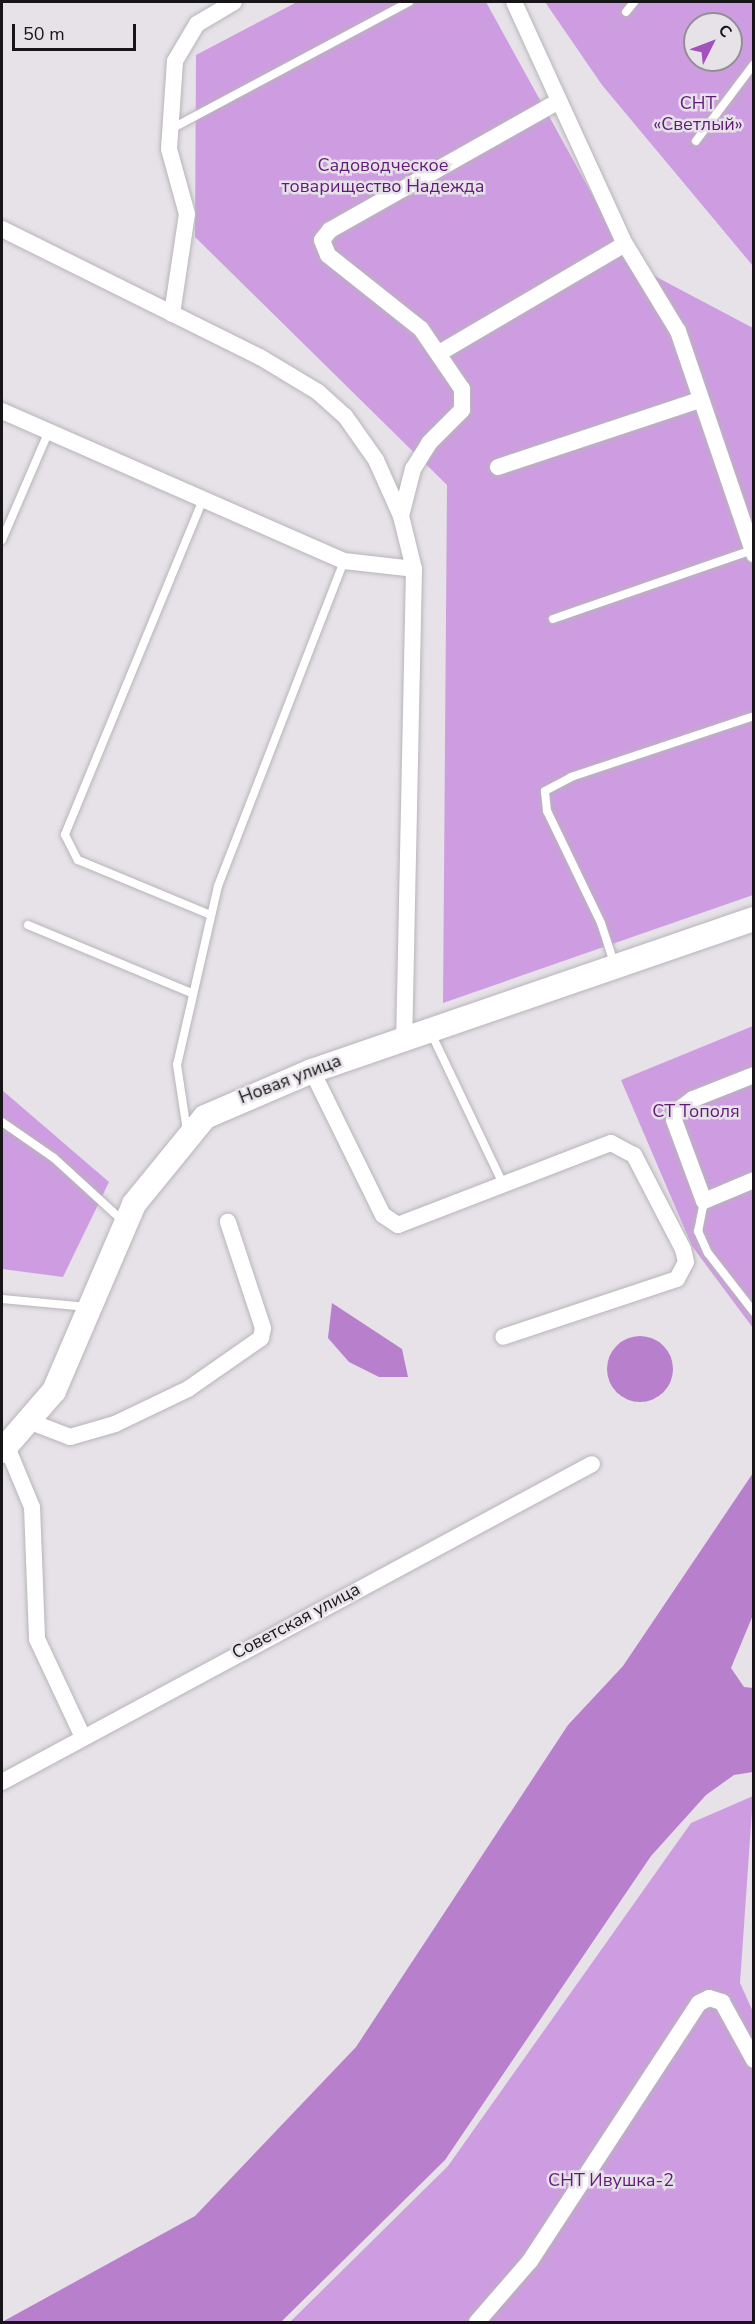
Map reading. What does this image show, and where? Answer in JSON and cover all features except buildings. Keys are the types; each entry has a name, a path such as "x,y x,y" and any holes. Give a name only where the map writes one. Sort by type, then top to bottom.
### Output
{"street":[{"path":"172,314 187,214 169,149 176,61 197,24 234,2"},
{"path":"514,2 625,243 678,331 699,400 753,552"},
{"path":"402,516 421,454 462,410 462,389 441,352 404,312 328,255 322,240 330,230 559,101"},
{"path":"2,229 260,357 345,416 376,460 402,516 414,569 404,1038"},
{"path":"441,352 625,243"},
{"path":"498,467 699,400"},
{"path":"2,411 205,496 344,561 414,569"},
{"name":"Новая улица","path":"4,1449 31,1422 54,1391 94,1307 126,1223 158,1167 188,1135 230,1102 429,1029 753,919"},
{"path":"312,1071 390,1221 410,1224 503,1184 619,1143 634,1155 687,1262 677,1279 503,1337"},
{"path":"753,1075 693,1099 676,1112 674,1120 704,1201 753,1180"},
{"path":"31,1422 70,1437 115,1424 188,1389 261,1338 263,1328 228,1222"},
{"path":"4,1449 32,1507 37,1639 82,1735"},
{"name":"Советская улица","path":"2,1782 82,1735 592,1464"},
{"path":"477,2322 530,2261 699,2003 709,1998 722,2002 753,2060"}],"lane":[{"path":"170,130 409,2"},
{"path":"626,12 634,2"},
{"path":"696,141 753,64"},
{"path":"2,540 50,432"},
{"path":"205,496 65,835 78,860 211,915"},
{"path":"553,619 753,552"},
{"path":"188,1135 177,1065 191,993 211,915 344,561"},
{"path":"615,966 601,923 547,812 545,791 571,777 753,716"},
{"path":"28,925 191,993"},
{"path":"429,1029 503,1184"},
{"path":"2,1122 54,1158 126,1223"},
{"path":"704,1201 698,1231 708,1253 753,1312"},
{"path":"2,1299 94,1307"}],"green space":[{"name":"Садоводческое товарищество Надежда","path":"297,2 486,2 630,263 753,328 753,895 443,1003 447,485 195,237 196,55"},
{"name":"СНТ «Светлый»","path":"545,2 753,2 753,266 602,85"},
{"name":"СТ Тополя","path":"753,1026 753,1328 692,1246 621,1080"},
{"path":"2,1090 109,1182 63,1277 2,1269"},
{"name":"СНТ Ивушка-2","path":"753,1796 740,1983 754,2014 753,2322 290,2322 448,2166 691,1823"}],"shaded area":[{"path":"332,1303 402,1349 408,1377 379,1377 349,1362 328,1338"},
{"path":"646,1336 664,1345 671,1356 673,1369 671,1382 664,1393 653,1400 634,1402 616,1393 609,1382 607,1363 616,1345 627,1338"},
{"path":"753,1473 753,1615 731,1668 744,1687 753,1688 753,1772 734,1775 706,1795 651,1856 445,2160 281,2322 2,2322 195,2216 356,2047 568,1725 623,1666"}]}
